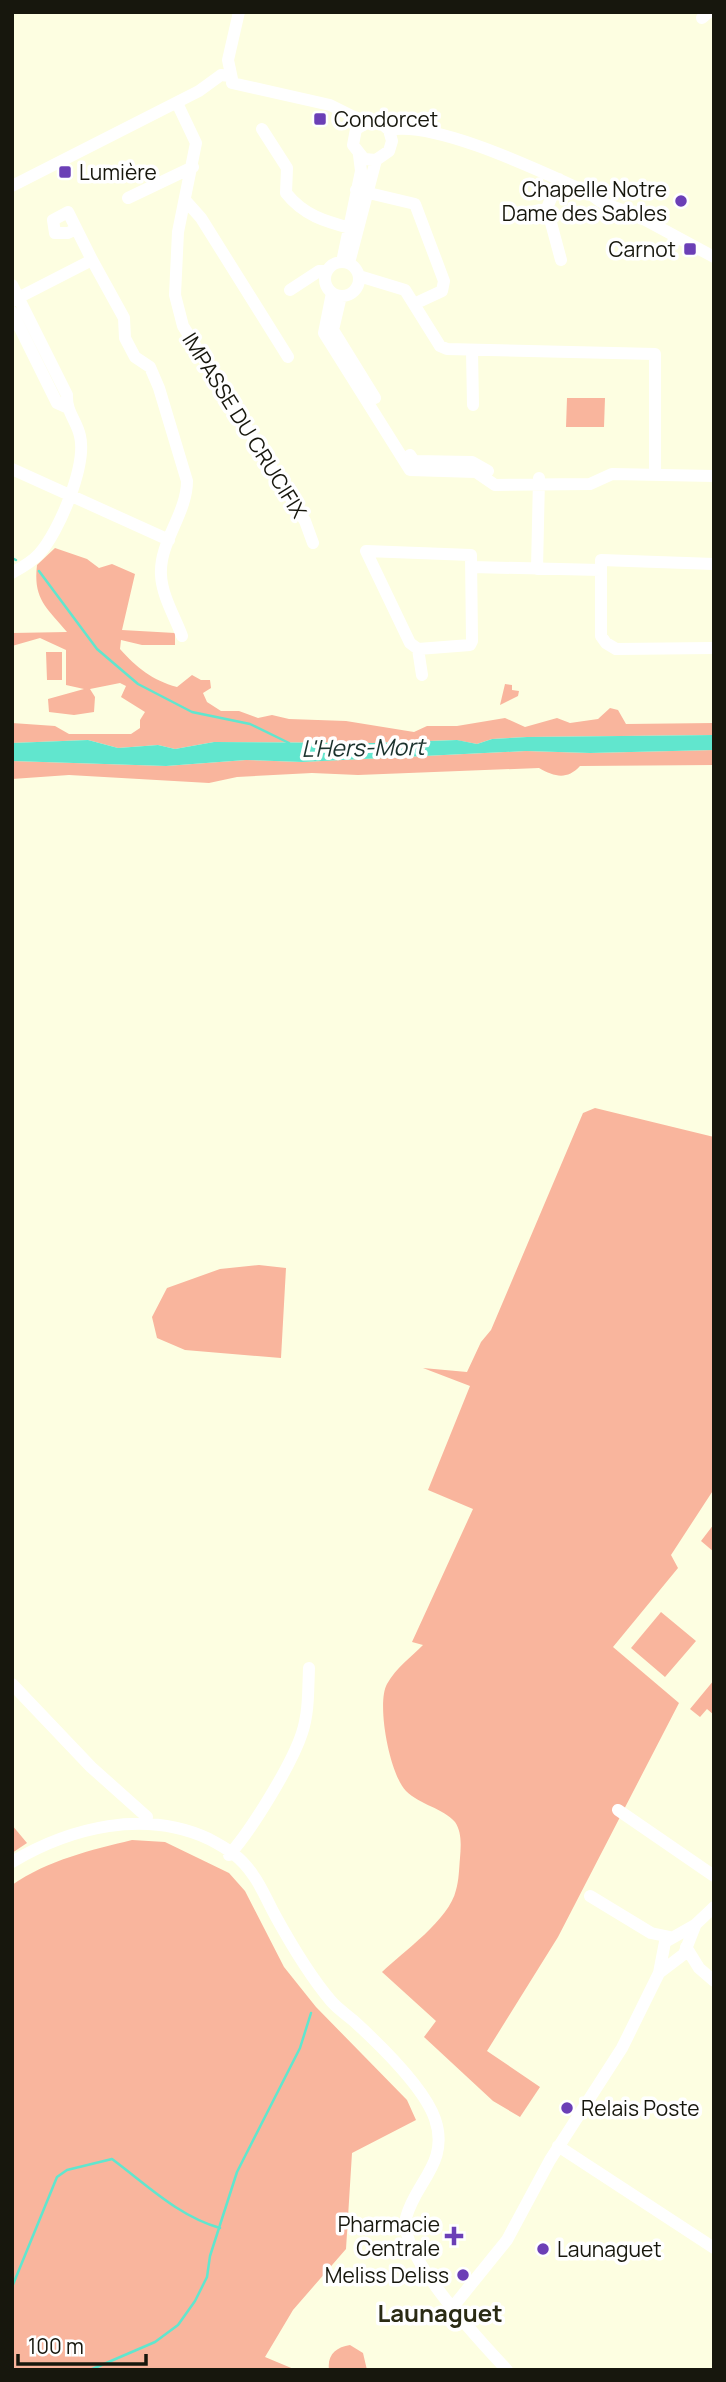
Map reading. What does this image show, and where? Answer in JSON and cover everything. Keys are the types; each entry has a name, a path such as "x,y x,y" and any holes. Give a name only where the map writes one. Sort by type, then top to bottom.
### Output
{"street":[{"path":"225,81 239,12"},
{"path":"12,186 225,81 315,103 381,123 389,130 418,131 474,146 559,179 624,213 638,216 714,257"},
{"path":"315,103 344,121 354,134"},
{"name":"IMPASSE DU CRUCIFIX","path":"179,106 196,143 178,232 175,295 183,327 305,521 313,543"},
{"path":"361,192 362,163 353,145 354,134 360,125 370,121"},
{"path":"262,129 287,168 286,193 298,208 317,219 352,229"},
{"path":"359,155 376,160 386,156 391,146 389,130"},
{"path":"391,146 418,131"},
{"path":"346,263 361,192 376,160"},
{"path":"128,198 193,167"},
{"path":"12,193 39,174"},
{"path":"559,179 547,208 561,260"},
{"path":"361,192 415,204 444,281 442,292 414,304"},
{"path":"185,200 201,218 288,357"},
{"path":"516,216 547,208"},
{"path":"76,229 124,318 125,338 135,357 150,367 187,481 187,497 169,540 161,576 183,636"},
{"path":"16,299 92,260"},
{"path":"290,290 320,271 346,263"},
{"path":"346,263 359,275 405,290 440,346 472,350 655,354 655,471"},
{"path":"327,271 326,284 337,294 353,292 359,275"},
{"path":"12,285 16,299 67,395 66,407 80,435 82,459 69,497 39,555 12,573"},
{"path":"337,294 324,333 410,470 476,472 495,485 590,478 608,466 714,476"},
{"path":"12,312 57,403 66,407"},
{"path":"472,350 473,405"},
{"path":"655,471 714,468"},
{"path":"12,469 169,540"},
{"path":"537,569 539,481"},
{"path":"366,551 471,555 472,567 470,646 418,649 410,643 366,551"},
{"path":"714,564 601,560 601,636 606,643 616,649 714,648"},
{"path":"472,567 601,570"},
{"path":"418,649 422,675"},
{"path":"231,1853 274,1787 302,1734 308,1709 309,1668"},
{"path":"12,1684 82,1758 147,1817"},
{"path":"618,1810 714,1876"},
{"path":"12,1862 37,1849 92,1830 133,1822 164,1823 231,1853 260,1889 312,1977 333,2004 371,2038 429,2106 436,2122 438,2152 435,2164 407,2217 406,2227 418,2257 452,2308 507,2370"},
{"path":"590,1896 652,1933 679,1941 699,1968 714,1981"},
{"path":"452,2308 507,2241 558,2146 622,2048 670,1954 679,1941 714,1907"},
{"path":"652,1933 670,1954 699,1968"},
{"path":"670,1954 679,1941"},
{"path":"558,2146 714,2248"}],"shaded area":[{"path":"567,398 605,398 604,427 566,427"},
{"path":"55,548 87,559 99,568 112,564 135,574 122,630 175,633 175,645 142,645 121,640 120,649 146,672 168,684 177,687 192,675 201,680 210,680 211,688 203,693 207,702 221,711 239,711 258,718 272,715 289,719 346,721 414,732 427,726 457,726 505,718 525,727 557,718 570,723 598,719 610,708 618,710 626,724 714,723 714,735 527,737 492,739 477,744 456,740 374,743 214,742 175,749 158,745 118,748 88,740 12,743 12,723 55,726 69,734 131,734 140,728 140,720 145,712 121,697 126,686 120,683 90,689 95,697 94,712 74,715 49,712 48,699 84,689 66,685 66,650 40,638 12,646 12,633 67,632 47,609 37,586 37,565"},
{"path":"46,652 62,652 62,680 47,680"},
{"path":"505,684 512,685 512,690 519,691 518,696 500,705"},
{"path":"714,750 714,765 580,766 561,776 539,768 358,775 312,773 237,777 209,783 69,775 12,779 12,761 166,766 246,760 302,762 526,751 590,753"},
{"path":"595,1108 714,1137 714,1489 671,1555 678,1568 613,1647 679,1703 558,1937 487,2051 540,2087 520,2117 493,2101 424,2037 436,2021 382,1972 445,1913 458,1882 461,1844 459,1830 450,1817 412,1796 400,1783 386,1739 383,1707 387,1684 423,1645 412,1642 473,1509 428,1490 470,1386 423,1368 467,1372 481,1342 491,1330 583,1113"},
{"path":"259,1265 286,1268 281,1358 185,1350 157,1338 152,1317 167,1288 220,1269"},
{"path":"714,1524 714,1552 701,1541"},
{"path":"661,1612 696,1641 665,1677 631,1648"},
{"path":"714,1680 714,1715 707,1709 700,1717 690,1709"},
{"path":"12,1825 27,1843 12,1853"},
{"path":"132,1840 165,1842 229,1873 245,1891 284,1967 316,2007 407,2100 416,2120 352,2153 346,2249 293,2310 265,2357 296,2370 12,2370 12,1885 55,1862"},
{"path":"350,2345 363,2353 367,2370 329,2370 329,2360 334,2353"}],"water":[{"name":"L'Hers-Mort","path":"714,735 714,750 590,753 526,751 302,762 246,760 166,766 12,761 12,743 88,740 118,748 158,745 175,749 214,742 374,743 457,740 477,744 492,739 527,737"}],"waterway":[{"path":"12,558 16,560"},
{"path":"39,571 97,649 138,684 192,712 250,724 289,743"},
{"path":"90,2370 155,2342 178,2325 195,2301 207,2277 210,2256 237,2172 300,2048 311,2013"},
{"path":"12,2287 57,2177 67,2170 112,2159 177,2208 220,2228"}],"place":[{"name":"Condorcet","path":"320,119"},
{"name":"Lumière","path":"65,172"},
{"name":"Chapelle Notre Dame des Sables","path":"681,201"},
{"name":"Carnot","path":"690,249"},
{"name":"Relais Poste","path":"567,2108"},
{"name":"Pharmacie Centrale","path":"454,2236"},
{"name":"Launaguet","path":"543,2249"},
{"name":"Meliss Deliss","path":"463,2275"}],"district":[{"name":"Launaguet","path":"440,2312"}]}
